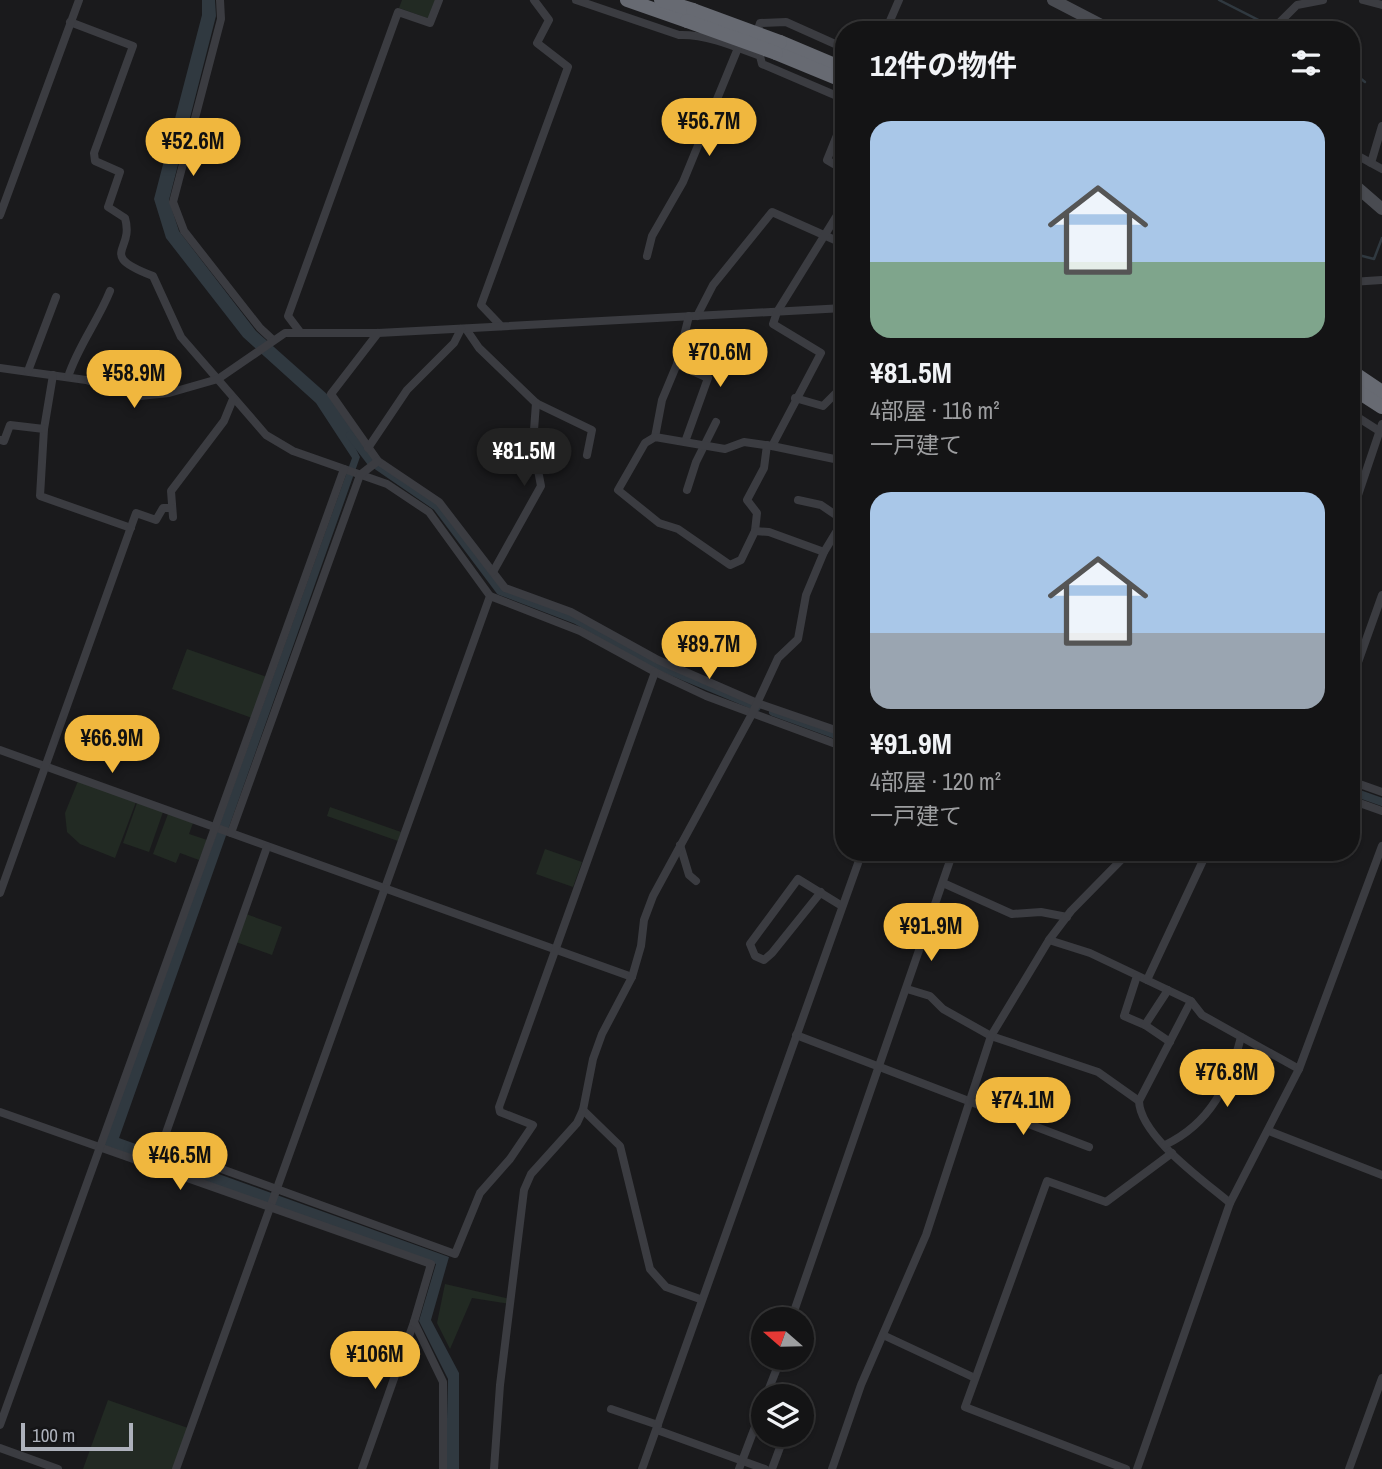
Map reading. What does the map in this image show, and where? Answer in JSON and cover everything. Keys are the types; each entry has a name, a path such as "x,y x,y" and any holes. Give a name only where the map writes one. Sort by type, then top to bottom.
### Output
{"highway":[{"path":"627,0 690,16 835,66"},
{"path":"661,0 690,16"},
{"path":"778,48 835,76"},
{"path":"1360,377 1382,392"},
{"path":"1360,393 1382,407"}],"main road":[{"path":"1054,0 1094,21"},
{"path":"1360,190 1382,209"}],"street":[{"path":"0,215 79,0"},
{"path":"220,0 220,19 173,202 184,231 260,328 273,340"},
{"path":"300,332 288,316 398,12 430,23 439,0"},
{"path":"501,326 481,305 568,67 537,43 549,20 534,0"},
{"path":"576,0 679,35 694,33 750,52 760,56 762,64 835,95"},
{"path":"890,21 899,0"},
{"path":"1281,21 1297,5 1323,0"},
{"path":"1363,0 1382,5"},
{"path":"71,22 133,46 93,157 121,172 108,207 125,218 127,225 122,244 122,260 126,266 153,276 181,337 233,399 274,441 387,484 429,512 490,596 580,631 655,673 752,714 835,744"},
{"path":"750,52 760,23 786,22 835,44"},
{"path":"647,256 652,236 683,182 738,48"},
{"path":"1371,163 1382,126"},
{"path":"835,140 827,160 835,165"},
{"path":"1360,157 1382,169"},
{"path":"0,182 11,186"},
{"path":"655,437 662,400 693,316 713,285 772,212 835,241"},
{"path":"835,220 777,312 773,324 821,353 818,363 769,446 764,468 747,500 757,513 754,531 741,560 730,565 678,529 659,523 618,490 645,443 655,437 725,449 744,442 769,446 835,459"},
{"path":"1360,281 1382,280"},
{"path":"68,377 76,354 98,321 110,290"},
{"path":"28,371 56,297"},
{"path":"0,368 68,377 140,396 169,393 218,379 285,333 378,333 835,309"},
{"path":"463,329 536,403 592,430 587,455"},
{"path":"368,448 407,390 454,343 463,329"},
{"path":"378,333 331,394 378,461 439,502 505,588 583,617 658,660 757,703 835,730"},
{"path":"677,364 708,378 685,442"},
{"path":"53,375 44,429 40,496 131,528"},
{"path":"795,398 823,406 835,394"},
{"path":"0,893 136,513 156,520 163,508 173,512 174,486 188,473 224,421 233,399"},
{"path":"493,572 541,486 533,444 536,403"},
{"path":"1360,418 1381,429 1360,490"},
{"path":"687,490 716,422"},
{"path":"0,440 4,440 10,425 44,429"},
{"path":"231,833 360,475 378,461"},
{"path":"0,1425 344,469"},
{"path":"798,500 821,505 835,515"},
{"path":"754,531 769,532 824,552"},
{"path":"494,1469 500,1385 524,1190 531,1174 577,1124 583,1110 597,1046 632,977 641,946 644,919 653,896 752,714 778,658 798,639 806,595 835,533"},
{"path":"1360,657 1382,595"},
{"path":"176,1469 490,596"},
{"path":"267,847 160,1144 163,1151 455,1254 480,1193 510,1159 533,1125 500,1112 499,1107 655,673"},
{"path":"0,750 632,977"},
{"path":"1360,784 1382,792"},
{"path":"1360,803 1382,811"},
{"path":"680,845 689,875 696,881"},
{"path":"1137,1469 1230,1203 1299,1069 1382,846"},
{"path":"642,1469 700,1299 859,861"},
{"path":"796,1307 950,861"},
{"path":"832,1469 861,1385 926,1235 991,1035 1049,940 1120,861"},
{"path":"1147,980 1203,861"},
{"path":"821,892 772,953 764,960 755,956 750,944 798,879 821,892 842,906"},
{"path":"943,883 1012,914 1041,912 1067,917"},
{"path":"1049,940 1090,953 1191,1001 1202,1015 1299,1069"},
{"path":"1138,976 1124,1016 1145,1024 1170,1042"},
{"path":"907,989 930,996 943,1009 991,1035 1098,1072 1139,1101"},
{"path":"1145,1024 1168,990"},
{"path":"1191,1001 1139,1101 1139,1113 1172,1153 1230,1203"},
{"path":"796,1035 881,1065 1089,1147"},
{"path":"1165,1145 1188,1134 1227,1084 1241,1037"},
{"path":"583,1110 620,1146 650,1269 666,1287 700,1299"},
{"path":"0,1112 431,1264 414,1322 362,1469"},
{"path":"1269,1131 1382,1175"},
{"path":"1126,1469 1107,1466 965,1408 1047,1181 1105,1202 1172,1153"},
{"path":"414,1322 443,1382 443,1469"},
{"path":"883,1335 975,1378"},
{"path":"1349,1469 1382,1378"},
{"path":"611,1409 741,1465 765,1469"},
{"path":"741,1465 751,1438"},
{"path":"772,1469 780,1447"},
{"path":"0,1448 58,1469"}],"shaded area":[{"path":"202,0 215,0 216,16 169,200 179,231 256,331 328,395 358,438 353,443 360,457 119,1138 449,1257 431,1320 459,1373 459,1469 447,1469 448,1379 419,1321 436,1264 104,1145 352,458 316,403 243,337 166,238 154,199 202,15"},
{"path":"402,0 438,0 430,19 399,8"},
{"path":"187,649 267,677 252,718 172,689"},
{"path":"78,781 136,802 115,858 80,844 67,832 65,813"},
{"path":"137,803 163,812 149,852 123,843"},
{"path":"330,807 401,832 398,841 327,816"},
{"path":"168,814 193,823 189,834 207,840 199,860 180,853 176,863 153,854"},
{"path":"545,849 582,862 573,887 536,874"},
{"path":"246,914 282,927 272,955 236,942"},
{"path":"445,1284 510,1299 510,1304 472,1298 450,1349 437,1323"},
{"path":"108,1400 188,1428 173,1469 83,1469"}],"waterway":[{"path":"1219,0 1260,21"},
{"path":"1360,78 1365,82"},
{"path":"1360,255 1374,259 1382,238"},
{"path":"350,435 370,461 437,507 500,591 576,620 656,665 757,707"},
{"path":"773,712 835,735"},
{"path":"1360,794 1382,802"}]}
